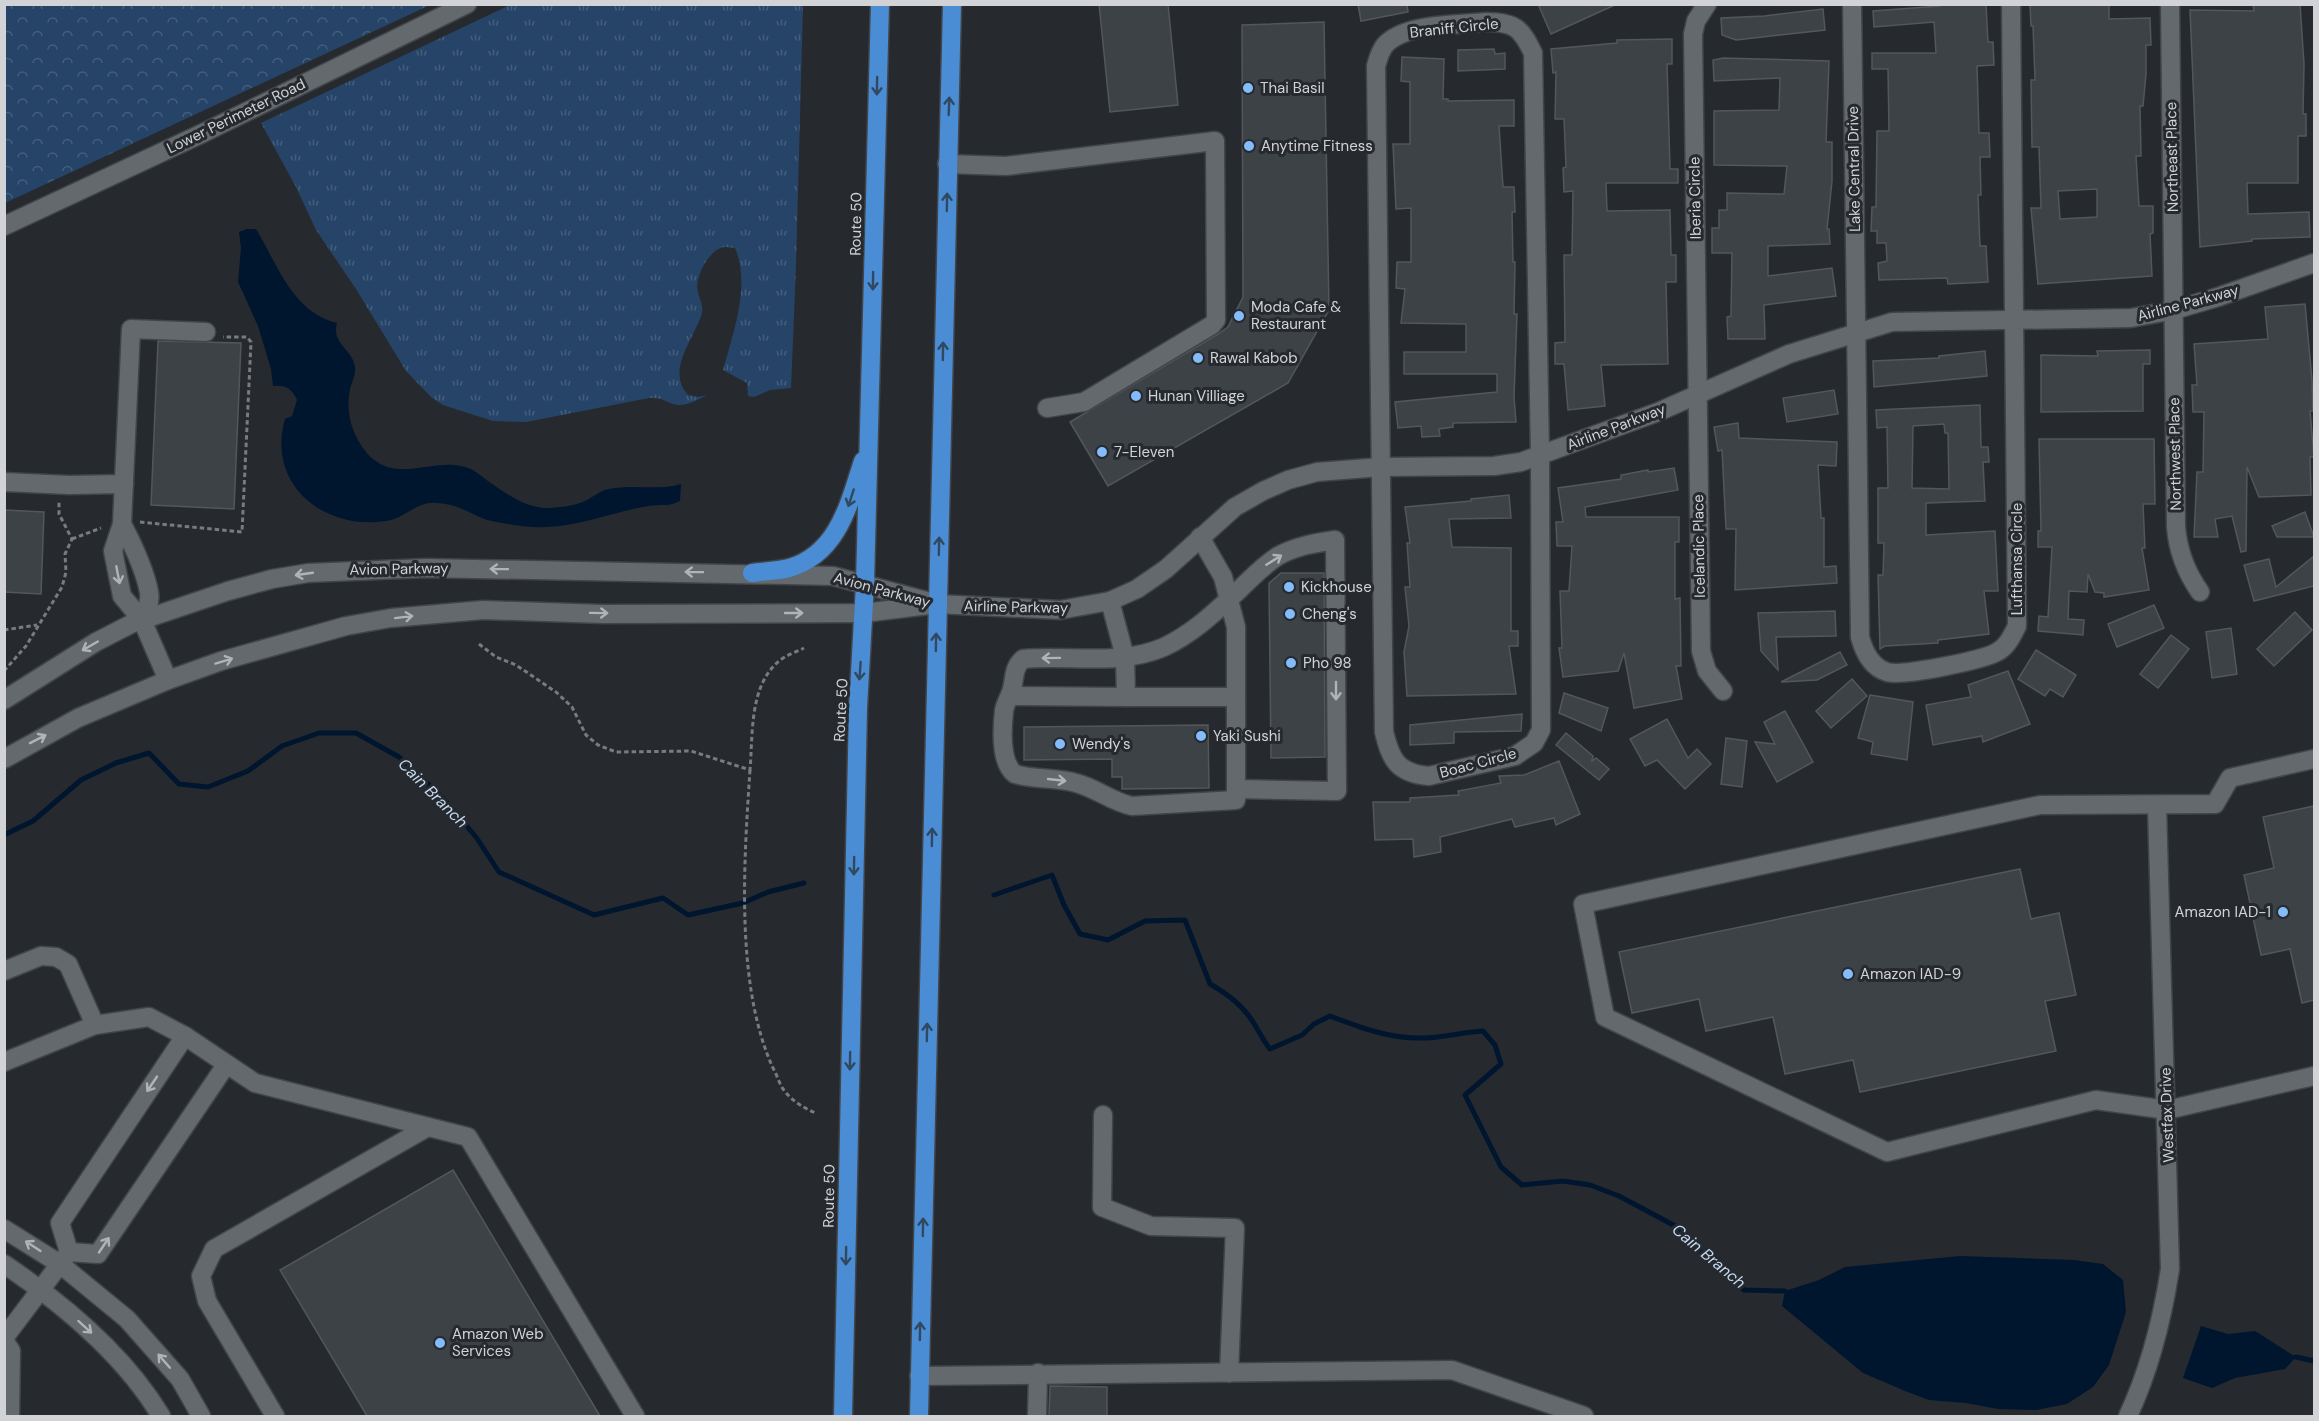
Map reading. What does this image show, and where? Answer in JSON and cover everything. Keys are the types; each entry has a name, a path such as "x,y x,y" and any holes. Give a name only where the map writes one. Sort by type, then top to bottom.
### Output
{"highway":[{"name":"Route 50","path":"843,1416 858,708 865,584 880,4"},
{"path":"918,1416 952,4"},
{"path":"752,573 789,568 810,559 836,533 843,520 869,442"}],"street":[{"name":"Lower Perimeter Road","path":"4,226 203,133 466,4"},
{"name":"Iberia Circle","path":"1697,394 1693,34 1696,21 1707,4"},
{"name":"Lake Central Drive","path":"1852,4 1856,333"},
{"path":"2011,4 2015,319"},
{"name":"Northeast Place","path":"2170,4 2174,309"},
{"name":"Braniff Circle","path":"1380,467 1376,66 1384,46 1395,36 1409,30 1486,22 1502,22 1519,30 1533,53 1540,455"},
{"path":"947,164 1006,166 1215,141 1216,320 1212,325 1084,402 1047,408"},
{"name":"Airline Parkway","path":"937,604 1060,610 1110,601 1137,589 1166,569 1235,507 1288,480 1324,471 1380,467 1494,466 1521,462 1658,412 1789,354 1892,322 2131,318 2218,297 2314,263"},
{"name":"Northwest Place","path":"2174,309 2178,547 2185,567 2200,592"},
{"name":"Lufthansa Circle","path":"1856,333 1860,637 1863,650 1879,669 1888,673 1906,674 1995,654 2011,638 2017,626 2015,319"},
{"path":"142,620 148,604 149,592 132,543 124,484 131,329 210,334"},
{"name":"Icelandic Place","path":"1697,394 1701,651 1707,670 1723,691"},
{"name":"Boac Circle","path":"1380,467 1384,732 1390,755 1397,764 1407,771 1429,776 1515,756 1534,743 1541,730 1540,455"},
{"path":"4,482 69,485 124,484"},
{"path":"130,523 113,550 122,596 142,620 168,680"},
{"path":"1200,537 1223,577 1236,627 1236,794"},
{"path":"1335,540 1337,791 1236,794 1132,806 1122,804 1074,782 1015,774 1006,765 1004,711 1010,696 1015,668 1023,659 1125,657 1150,653 1184,636 1204,622 1278,556 1307,544 1335,540"},
{"name":"Avion Parkway","path":"4,699 96,642 142,620 175,607 272,579 308,573 426,568 833,576 937,604"},
{"path":"1110,601 1125,657 1126,697"},
{"name":"Avion Parkway","path":"4,759 78,718 168,680 221,662 346,626 436,613 483,610 603,614 864,613 937,604"},
{"path":"1010,696 1236,697"},
{"path":"2314,759 2230,778 2215,804 2040,805 1583,904 1605,1017 1887,1152 2096,1100 2167,1110 2314,1076"},
{"name":"Westfax Drive","path":"2128,1416 2142,1386 2156,1342 2170,1269 2157,806"},
{"path":"4,971 41,956 57,957 68,964 95,1025"},
{"path":"4,1062 95,1025 149,1017 185,1036 255,1083 468,1137 635,1416"},
{"path":"64,1258 60,1222 185,1036"},
{"path":"10,1416 11,1351 4,1339 64,1258 98,1254 226,1065"},
{"path":"1103,1115 1102,1207 1151,1226 1235,1228 1229,1373"},
{"path":"274,1416 207,1301 201,1276 214,1249 428,1127"},
{"path":"4,1229 64,1258 127,1319 180,1379 201,1416"},
{"path":"4,1264 40,1288 94,1335 132,1377 161,1416"},
{"path":"920,1376 1452,1370 1584,1416"},
{"path":"1037,1416 1038,1373"}],"path":[{"path":"130,523 242,532 251,342 248,337 210,334"},
{"path":"4,671 26,646 62,588 66,572 65,554 72,539 58,513 60,494"},
{"path":"4,630 37,625"},
{"path":"479,644 496,657 516,665 556,692 572,707 586,735 598,745 616,752 691,751 750,770"},
{"path":"804,648 779,661 766,675 757,693 744,858 751,986 764,1048 783,1089 801,1107 816,1113"}],"green space":[{"path":"5,4 430,4 430,5 5,203"},
{"path":"512,4 803,5 791,388 770,390 754,397 748,396 747,383 723,370 741,293 739,262 735,248 726,247 712,254 702,269 697,289 702,313 680,365 682,385 688,395 698,397 707,395 693,402 678,405 658,398 649,398 526,422 493,421 443,405 431,397 406,371 356,289 316,230 296,187 261,123"}],"shaded area":[{"path":"256,229 279,272 297,298 308,309 337,323 337,336 355,367 349,396 349,411 354,432 372,458 384,466 397,469 438,465 465,467 515,499 545,508 576,504 609,489 681,484 680,501 669,505 636,508 572,524 540,527 496,522 461,508 436,503 417,507 393,520 386,521 363,522 341,518 322,510 305,498 292,482 284,464 281,442 285,419 292,416 297,400 288,388 273,386 271,369 258,326 238,282 241,248 239,232"},
{"path":"1960,1256 2074,1260 2103,1264 2123,1280 2126,1312 2109,1365 2093,1387 2067,1404 2036,1410 1998,1409 1966,1403 1929,1400 1863,1373 1782,1306 1785,1291 1819,1280 1845,1267"},
{"path":"2201,1326 2228,1334 2255,1331 2296,1357 2285,1369 2235,1378 2212,1388 2183,1378"}],"building":[{"path":"1099,4 1168,4 1178,105 1110,112"},
{"path":"1358,4 1407,4 1408,12 1361,21"},
{"path":"1538,4 1617,4 1551,34"},
{"path":"1940,4 1986,4 1988,42 1993,42 1994,65 1977,66 1979,133 1989,133 1990,157 1980,157 1981,195 1978,195 1980,246 1986,246 1988,282 1948,284 1947,278 1879,280 1878,263 1887,261 1886,243 1877,243 1877,231 1871,231 1872,207 1876,207 1877,131 1889,131 1888,69 1872,69 1872,53 1936,53 1934,22 1874,27 1873,11 1940,6"},
{"path":"2030,4 2109,4 2109,19 2150,18 2151,45 2146,45 2143,106 2140,106 2141,156 2136,156 2139,206 2153,206 2153,233 2150,234 2152,276 2038,284 2031,208 2041,208 2039,147 2032,147 2031,80 2035,80 2033,26 2031,26","holes":["2097,189 2097,217 2060,219 2058,191"]},
{"path":"2253,4 2300,4 2304,64 2303,114 2306,114 2306,136 2298,136 2298,183 2247,183 2248,214 2309,212 2310,237 2252,239 2252,241 2200,247 2190,10 2254,11"},
{"path":"1823,9 1825,30 1736,40 1722,35 1721,18"},
{"path":"1324,22 1329,310 1288,383 1108,486 1070,422 1228,327 1243,297 1242,25"},
{"path":"1672,39 1672,64 1667,64 1670,169 1678,169 1678,183 1606,183 1607,211 1670,210 1671,255 1676,255 1676,282 1666,282 1668,364 1601,365 1605,406 1568,410 1564,364 1555,364 1555,343 1565,342 1564,255 1572,255 1573,191 1564,192 1563,168 1566,167 1564,119 1555,119 1556,72 1553,73 1551,49 1617,43 1617,40"},
{"path":"1494,49 1495,54 1505,53 1505,69 1458,71 1458,50"},
{"path":"1402,57 1444,59 1443,99 1448,99 1448,101 1514,100 1514,126 1499,126 1503,187 1514,187 1515,212 1512,212 1513,262 1515,262 1514,314 1517,314 1514,397 1516,422 1453,423 1453,427 1439,429 1440,436 1422,437 1421,426 1398,428 1395,402 1497,392 1497,374 1404,374 1404,352 1466,352 1466,324 1401,323 1405,289 1396,288 1397,262 1411,262 1411,208 1396,209 1393,144 1410,144 1410,82 1401,81"},
{"path":"1723,58 1829,61 1826,142 1832,142 1832,181 1827,229 1829,229 1830,244 1768,246 1768,276 1832,268 1836,296 1764,305 1765,339 1728,339 1727,317 1731,316 1732,253 1712,253 1712,228 1719,228 1719,210 1727,210 1727,193 1784,194 1787,166 1714,165 1714,111 1779,110 1780,78 1714,81 1713,60"},
{"path":"2305,304 2313,411 2310,411 2314,457 2310,457 2311,495 2259,497 2247,467 2246,551 2241,552 2232,516 2215,519 2218,537 2194,537 2197,472 2203,472 2204,412 2193,412 2192,385 2197,385 2194,344 2268,339 2265,307"},
{"path":"158,341 241,343 234,509 151,505"},
{"path":"2150,350 2150,364 2143,364 2143,411 2041,412 2041,355 2098,356 2097,351"},
{"path":"1985,351 1987,376 1874,387 1873,361 1939,358 1939,356"},
{"path":"1834,390 1838,414 1787,422 1783,398"},
{"path":"1980,405 1981,447 1988,447 1989,462 1983,462 1985,501 1926,503 1926,535 1995,531 1998,591 1984,591 1989,634 1938,640 1938,643 1885,646 1880,649 1878,575 1883,575 1884,543 1878,543 1878,488 1888,488 1887,427 1877,428 1876,410","holes":["1944,424 1945,433 1948,433 1949,489 1912,488 1913,426"]},
{"path":"1738,423 1739,438 1837,442 1836,466 1818,465 1821,518 1824,518 1824,567 1836,566 1837,583 1735,590 1736,529 1726,529 1722,450 1718,451 1714,427"},
{"path":"2039,439 2154,439 2155,504 2143,504 2145,548 2142,548 2149,590 2104,597 2104,593 2095,592 2088,574 2087,592 2069,591 2068,619 2084,620 2083,635 2038,631 2039,616 2048,617 2052,547 2038,547 2038,531 2041,531"},
{"path":"1674,468 1678,490 1585,507 1586,517 1679,517 1679,542 1675,542 1675,599 1680,598 1681,666 1676,666 1682,699 1634,708 1624,653 1618,671 1563,677 1559,648 1562,648 1560,591 1569,591 1572,546 1557,546 1556,522 1563,522 1558,488 1621,479 1621,475 1648,470 1648,472"},
{"path":"1509,495 1511,518 1449,519 1452,547 1511,548 1511,631 1518,631 1518,646 1509,646 1516,694 1407,696 1404,652 1409,626 1405,587 1410,587 1407,543 1410,543 1405,507"},
{"path":"4,510 44,512 41,594 4,592"},
{"path":"2305,512 2314,537 2277,537 2272,526"},
{"path":"2314,556 2314,586 2254,601 2244,565 2269,559 2276,587"},
{"path":"1281,573 1324,573 1325,757 1271,758 1269,583"},
{"path":"2154,605 2164,628 2117,647 2108,624"},
{"path":"1835,611 1836,636 1776,637 1778,670 1761,651 1758,613"},
{"path":"2295,612 2312,630 2274,666 2257,649"},
{"path":"2231,628 2237,674 2212,678 2206,632"},
{"path":"2171,635 2189,649 2158,688 2140,674"},
{"path":"2036,650 2076,675 2063,697 2050,689 2045,696 2018,679"},
{"path":"1840,652 1847,665 1817,680 1781,682"},
{"path":"2008,671 2030,724 1983,742 1982,736 1933,745 1926,705 1971,697 1968,685"},
{"path":"1852,679 1867,696 1831,728 1816,711"},
{"path":"1564,693 1608,708 1601,731 1559,713"},
{"path":"1870,695 1913,702 1907,760 1871,754 1873,742 1858,738"},
{"path":"1785,711 1813,762 1777,782 1755,742 1775,744 1764,722"},
{"path":"1522,714 1521,731 1454,732 1454,743 1410,745 1410,725"},
{"path":"1667,719 1688,758 1697,749 1711,764 1685,789 1657,760 1645,766 1630,739"},
{"path":"1208,725 1209,788 1122,789 1122,777 1112,777 1112,759 1024,760 1024,727"},
{"path":"1566,733 1593,756 1592,761 1596,758 1609,769 1599,780 1556,745"},
{"path":"1726,738 1747,741 1742,787 1721,784"},
{"path":"1559,761 1580,814 1556,825 1554,818 1515,827 1512,819 1440,837 1441,852 1414,857 1413,839 1375,840 1373,802 1410,802 1410,798 1459,795 1458,791 1501,783 1499,776 1524,775"},
{"name":"Amazon IAD-1","path":"2314,806 2314,1000 2302,1003 2290,949 2261,955 2244,875 2274,868 2263,817"},
{"name":"Amazon IAD-9","path":"2020,869 2031,919 2059,913 2076,995 2045,1001 2056,1051 1860,1092 1853,1060 1785,1074 1773,1017 1706,1031 1699,999 1632,1013 1619,952"},
{"name":"Amazon Web Services","path":"453,1170 600,1416 367,1416 280,1270"},
{"path":"1050,1386 1107,1387 1107,1416 1049,1416"}],"waterway":[{"name":"Cain Branch","path":"4,835 33,821 81,780 116,763 149,753 179,784 208,787 248,771 282,746 319,733 356,733 399,757 442,797 476,837 499,872 594,915 663,898 688,915 743,903 768,892 804,883"},
{"name":"Cain Branch","path":"994,895 1052,875 1064,905 1080,934 1108,940 1145,921 1185,920 1210,984 1243,1008 1270,1049 1302,1035 1314,1024 1330,1016 1375,1032 1398,1037 1437,1037 1483,1031 1495,1045 1501,1064 1465,1095 1501,1167 1522,1185 1563,1181 1590,1185 1619,1196 1679,1228 1707,1258 1744,1290 1785,1291"},
{"name":"Cain Branch","path":"2296,1357 2314,1361"}],"place":[{"name":"Thai Basil","path":"1248,88"},
{"name":"Anytime Fitness","path":"1249,146"},
{"name":"Moda Cafe & Restaurant","path":"1239,316"},
{"name":"Rawal Kabob","path":"1198,358"},
{"name":"Hunan Villiage","path":"1136,396"},
{"name":"7-Eleven","path":"1102,452"},
{"name":"Kickhouse","path":"1289,587"},
{"name":"Cheng's","path":"1290,614"},
{"name":"Pho 98","path":"1291,663"},
{"name":"Yaki Sushi","path":"1201,736"},
{"name":"Wendy's","path":"1060,744"},
{"name":"Amazon IAD-1","path":"2283,912"},
{"name":"Amazon IAD-9","path":"1848,974"},
{"name":"Amazon Web Services","path":"440,1343"}]}
